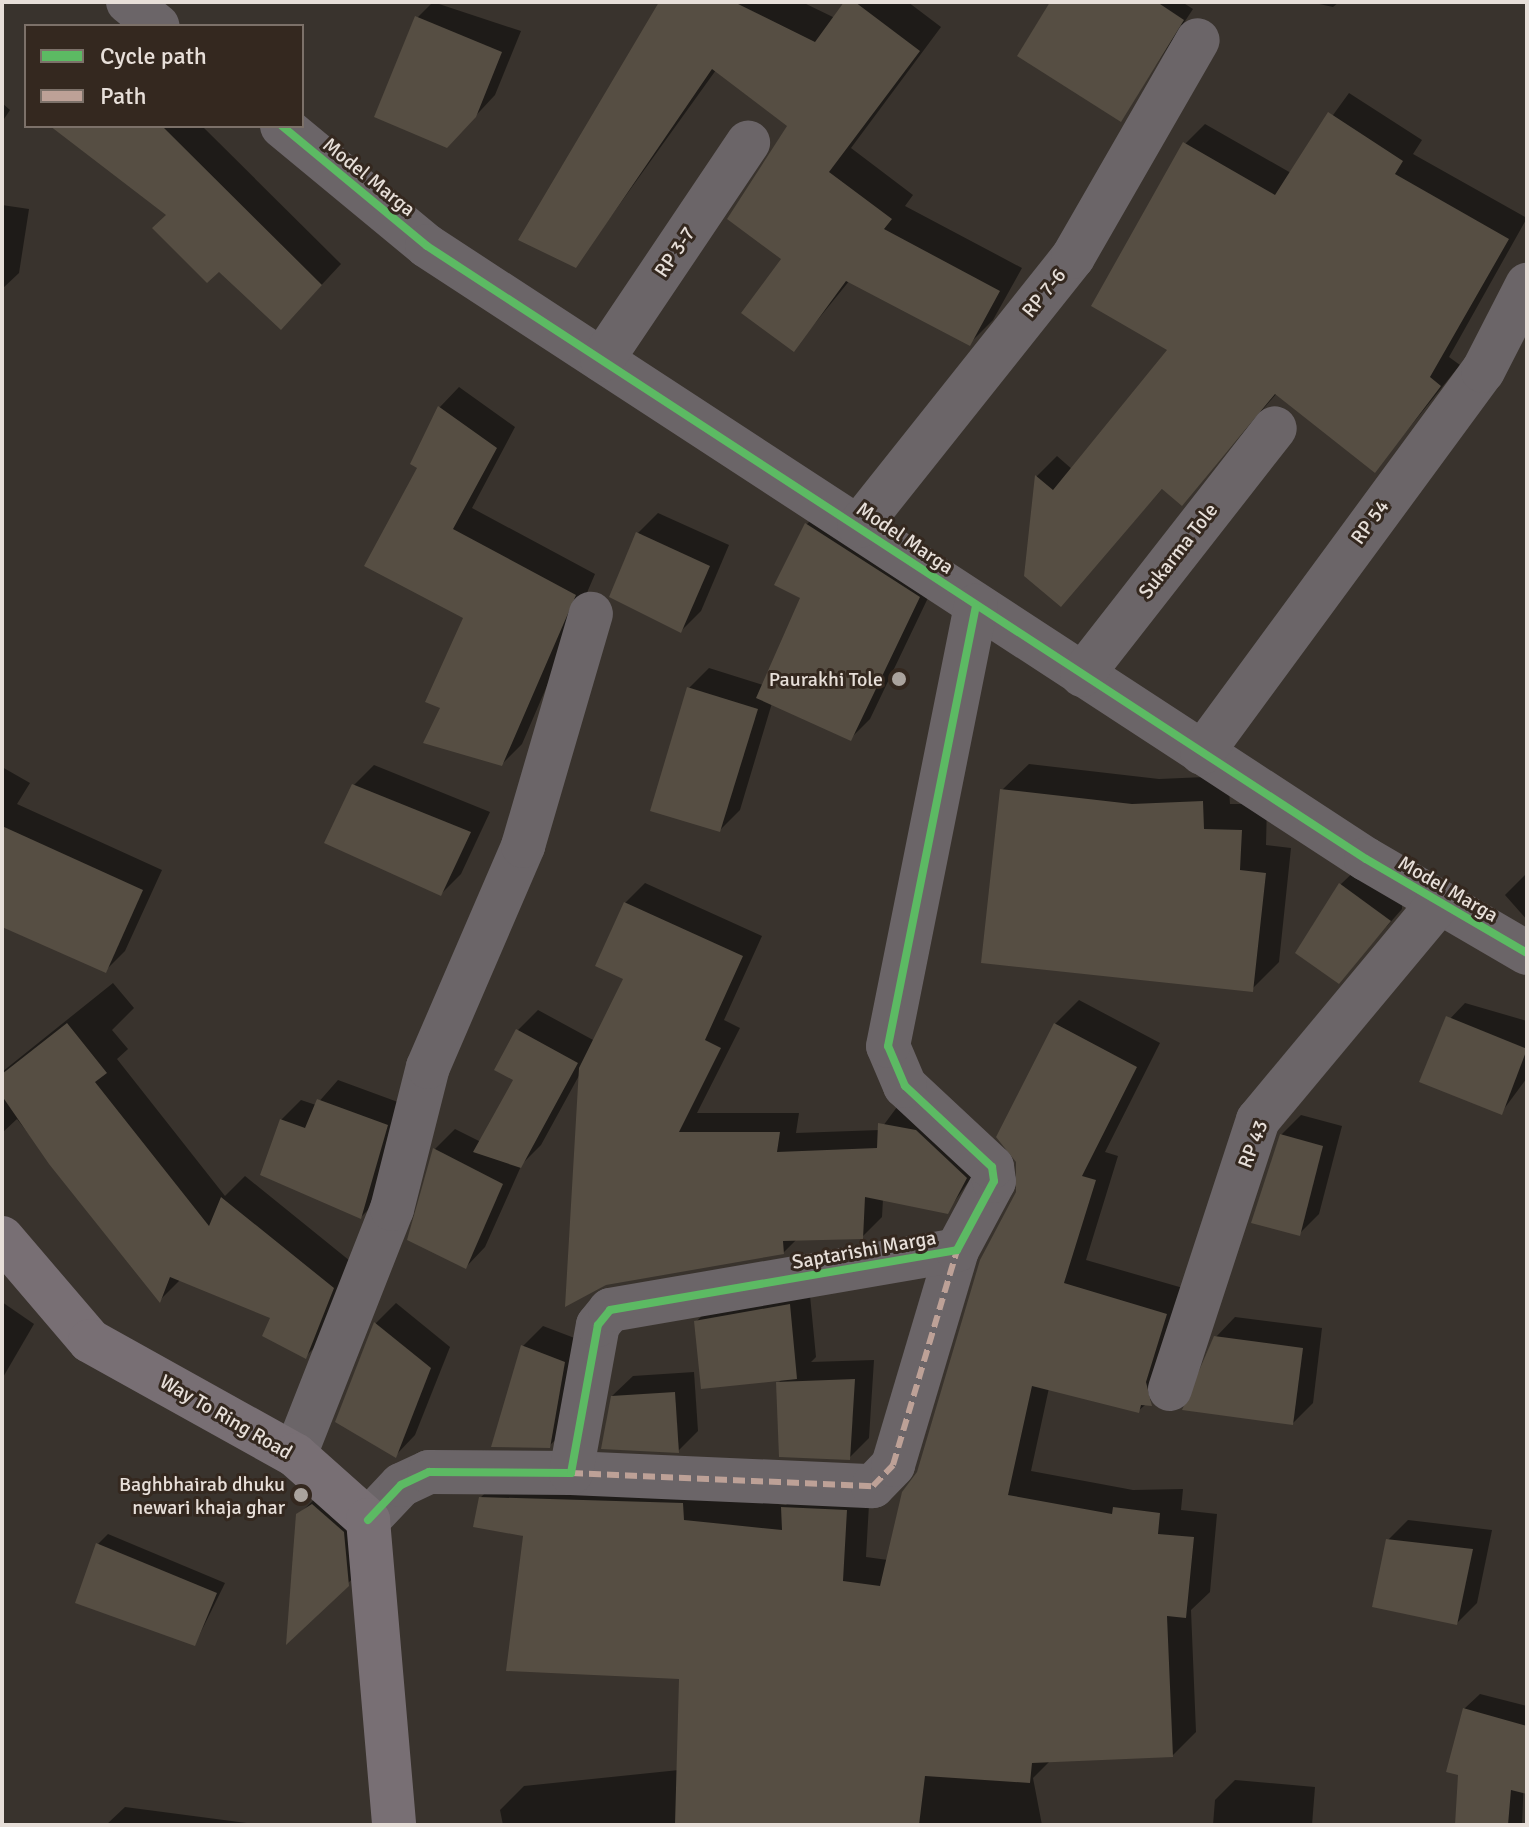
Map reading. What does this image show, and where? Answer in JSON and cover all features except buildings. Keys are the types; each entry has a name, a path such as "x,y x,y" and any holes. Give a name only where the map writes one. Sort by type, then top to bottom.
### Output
{"street":[{"path":"128,2 156,24"},
{"name":"RP 7-6","path":"859,526 1073,257 1198,40"},
{"name":"Model Marga","path":"284,128 427,246 1202,753 1439,903 1527,953"},
{"name":"RP 3-7","path":"602,360 748,143"},
{"name":"RP 54","path":"1202,753 1483,371 1527,285"},
{"name":"Sukarma Tole","path":"1082,675 1275,428"},
{"name":"Saptarishi Marga","path":"571,1473 598,1325 610,1310 957,1250 994,1181 992,1167 905,1086 888,1046 976,606"},
{"path":"295,1455 392,1209 428,1067 523,846 591,614"},
{"name":"RP 43","path":"1170,1389 1258,1120 1439,903"},
{"name":"Way To Ring Road","path":"2,1238 90,1341 295,1455 368,1520"},
{"path":"394,1825 368,1520 401,1485 429,1472 571,1473 873,1486 893,1465 957,1250"}],"marked path":[{"path":"571,1473 873,1486 893,1465 957,1250"}],"cycle path":[{"path":"284,128 427,246 1366,859 1527,953"},
{"path":"368,1520 401,1485 429,1472 571,1473 598,1325 610,1310 957,1250 994,1181 992,1167 905,1086 888,1046 976,606"}],"place":[{"name":"Paurakhi Tole","path":"899,679"},
{"name":"Baghbhairab dhuku newari khaja ghar","path":"301,1495"}]}
